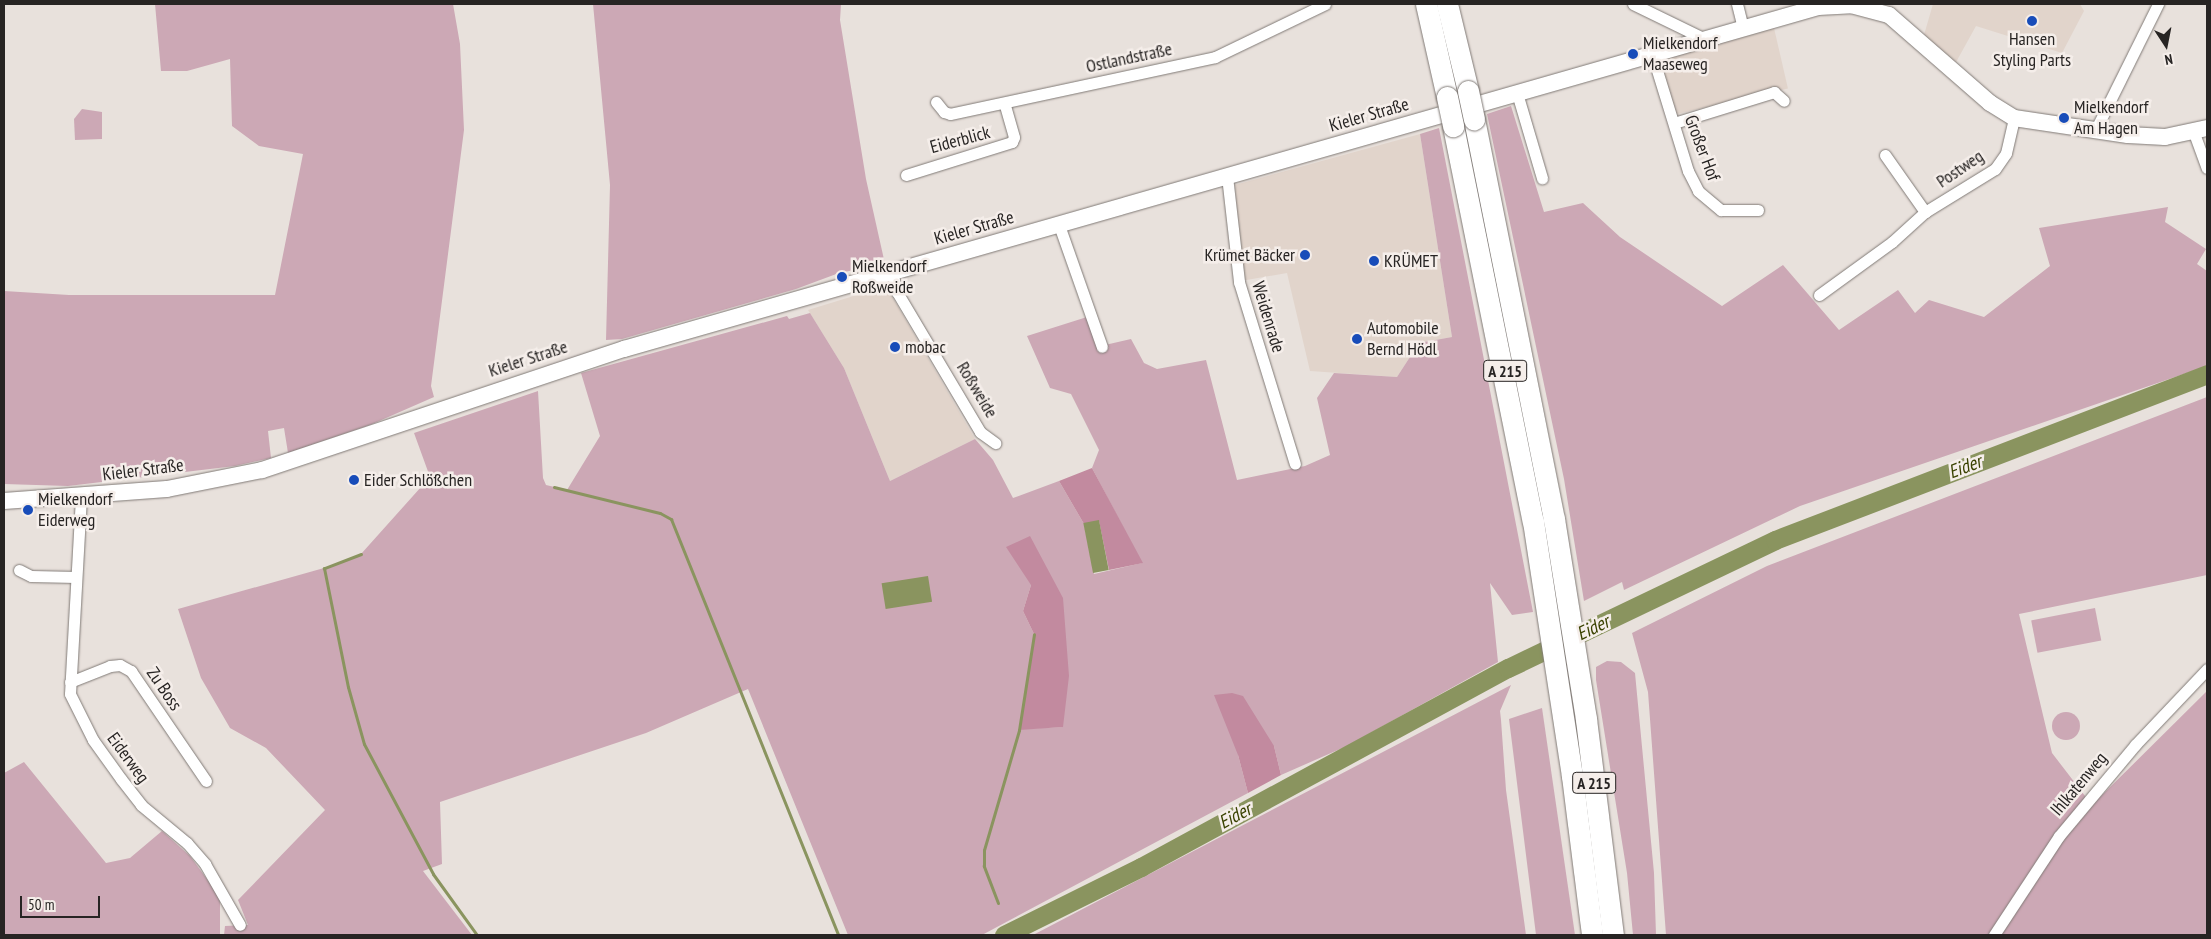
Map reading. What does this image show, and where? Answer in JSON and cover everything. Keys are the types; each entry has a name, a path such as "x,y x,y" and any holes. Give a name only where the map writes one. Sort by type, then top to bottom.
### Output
{"highway":[{"name":"A 215","path":"1426,4 1513,410 1548,617 1592,935"},
{"name":"A 215","path":"1447,4 1468,91 1534,405 1577,667 1612,935"}],"street":[{"name":"Ostlandstraße","path":"936,102 944,112 950,114 1215,57 1325,4"},
{"path":"1633,4 1705,39"},
{"path":"1737,4 1743,28"},
{"path":"2096,130 2158,4"},
{"name":"Kieler Straße","path":"4,500 80,497 167,489 262,470 624,348 1743,28 1818,7 1851,5 1891,9"},
{"path":"1891,9 1990,103 2014,118 2096,130 2165,137 2200,130 2207,168"},
{"name":"Großer Hof","path":"1656,53 1688,171 1707,201 1721,210 1758,210"},
{"path":"1674,123 1774,92 1784,101"},
{"path":"1517,93 1542,178"},
{"name":"Eiderblick","path":"906,175 1012,142 1014,137 1004,103"},
{"name":"Postweg","path":"1819,295 1892,242 1925,212 1995,169 2006,152 2014,118"},
{"path":"1885,155 1925,212"},
{"name":"Weidenrade","path":"1227,176 1239,282 1295,464"},
{"path":"1059,225 1102,347"},
{"name":"Roßweide","path":"892,272 897,292 980,432 995,443"},
{"name":"Eiderweg","path":"80,497 70,694 98,748 142,805 187,843 205,864 240,925"},
{"path":"19,570 31,576 76,577"},
{"name":"Zu Boss","path":"70,682 110,666 120,665 131,671 206,781"},
{"name":"Ihlkatenweg","path":"1994,935 2064,829 2135,745 2207,669"}],"shaded area":[{"path":"155,4 453,4 460,44 464,130 431,386 434,397 370,425 288,453 284,428 268,431 271,458 235,466 68,486 4,484 4,291 69,295 275,295 303,154 259,146 232,126 230,59 187,71 161,71"},
{"path":"593,4 841,4 840,20 866,179 885,264 839,273 796,289 622,339 606,340 610,185"},
{"path":"1933,4 2080,4 2084,11 2062,53 1976,26 1955,64 1924,35"},
{"path":"1774,28 1788,88 1669,116 1655,55"},
{"path":"1511,106 1544,212 1583,203 1620,237 1722,306 1783,265 1839,330 1898,290 1915,313 1929,300 1984,317 2050,266 2039,228 2168,207 2165,222 2206,249 2197,264 2207,271 2207,366 1800,506 1624,590 1622,582 1584,601 1564,479 1487,114"},
{"path":"82,109 102,112 102,139 75,140 74,119"},
{"path":"1439,128 1533,612 1512,615 1490,583 1498,662 1347,746 1281,775 1274,746 1238,755 1248,793 982,935 848,935 748,689 646,733 440,802 442,864 423,871 472,935 224,935 225,926 248,925 238,900 325,810 266,748 230,728 201,678 178,609 324,568 361,554 430,477 414,433 538,391 543,478 546,485 567,490 600,436 581,373 787,316 789,319 810,313 844,368 890,481 975,439 993,460 1013,498 1059,481 1084,524 1094,574 1142,563 1092,468 1099,450 1071,394 1050,388 1027,336 1087,317 1105,345 1131,339 1144,363 1157,369 1206,360 1237,480 1305,466 1330,455 1317,398 1334,373 1397,377 1419,343 1452,337 1420,134","holes":["1031,585 1063,727 1019,729 1034,634 1023,611"]},
{"path":"1420,134 1452,337 1419,343 1397,377 1310,371 1287,273 1241,281 1235,185"},
{"path":"886,286 975,439 890,481 844,368 808,310"},
{"path":"2207,397 2207,575 2019,614 2052,753 2092,805 2207,691 2207,935 1666,935 1648,692 1632,633 1767,566"},
{"path":"1092,468 1143,563 1109,570 1099,521 1084,524 1059,481"},
{"path":"1099,520 1109,570 1093,573 1083,523"},
{"path":"1030,536 1063,598 1069,676 1063,727 1019,730 1034,634 1023,611 1031,585 1006,547"},
{"path":"928,576 932,602 886,609 882,583"},
{"path":"2095,608 2101,640 2037,653 2031,620"},
{"path":"1607,661 1621,662 1635,673 1654,873 1656,935 1633,935 1627,873 1596,680 1596,667"},
{"path":"1511,685 1500,711 1506,790 1526,935 1033,935"},
{"path":"1232,693 1243,696 1274,746 1281,775 1248,793 1238,755 1214,695"},
{"path":"1542,708 1575,935 1536,935 1509,719"},
{"path":"2066,712 2076,716 2080,726 2076,736 2066,740 2056,736 2052,726 2056,716"},
{"path":"24,762 106,863 130,858 162,831 190,856 220,897 220,935 4,935 4,773"}],"waterway":[{"name":"Eider","path":"1004,935 1141,867 1508,668 1775,540 2207,374"},
{"path":"554,487 660,513 671,519 838,935"},
{"path":"361,554 324,568 348,687 364,744 433,874 477,935"},
{"path":"998,903 984,866 984,850 1019,730 1034,634"}],"place":[{"name":"Hansen Styling Parts","path":"2032,21"},
{"name":"Mielkendorf Maaseweg","path":"1633,54"},
{"name":"Mielkendorf Am Hagen","path":"2064,118"},
{"name":"Krümet Bäcker","path":"1305,255"},
{"name":"KRÜMET","path":"1374,261"},
{"name":"Mielkendorf Roßweide","path":"842,277"},
{"name":"Automobile Bernd Hödl","path":"1357,339"},
{"name":"mobac","path":"895,347"},
{"name":"Eider Schlößchen","path":"354,480"},
{"name":"Mielkendorf Eiderweg","path":"28,510"}]}
